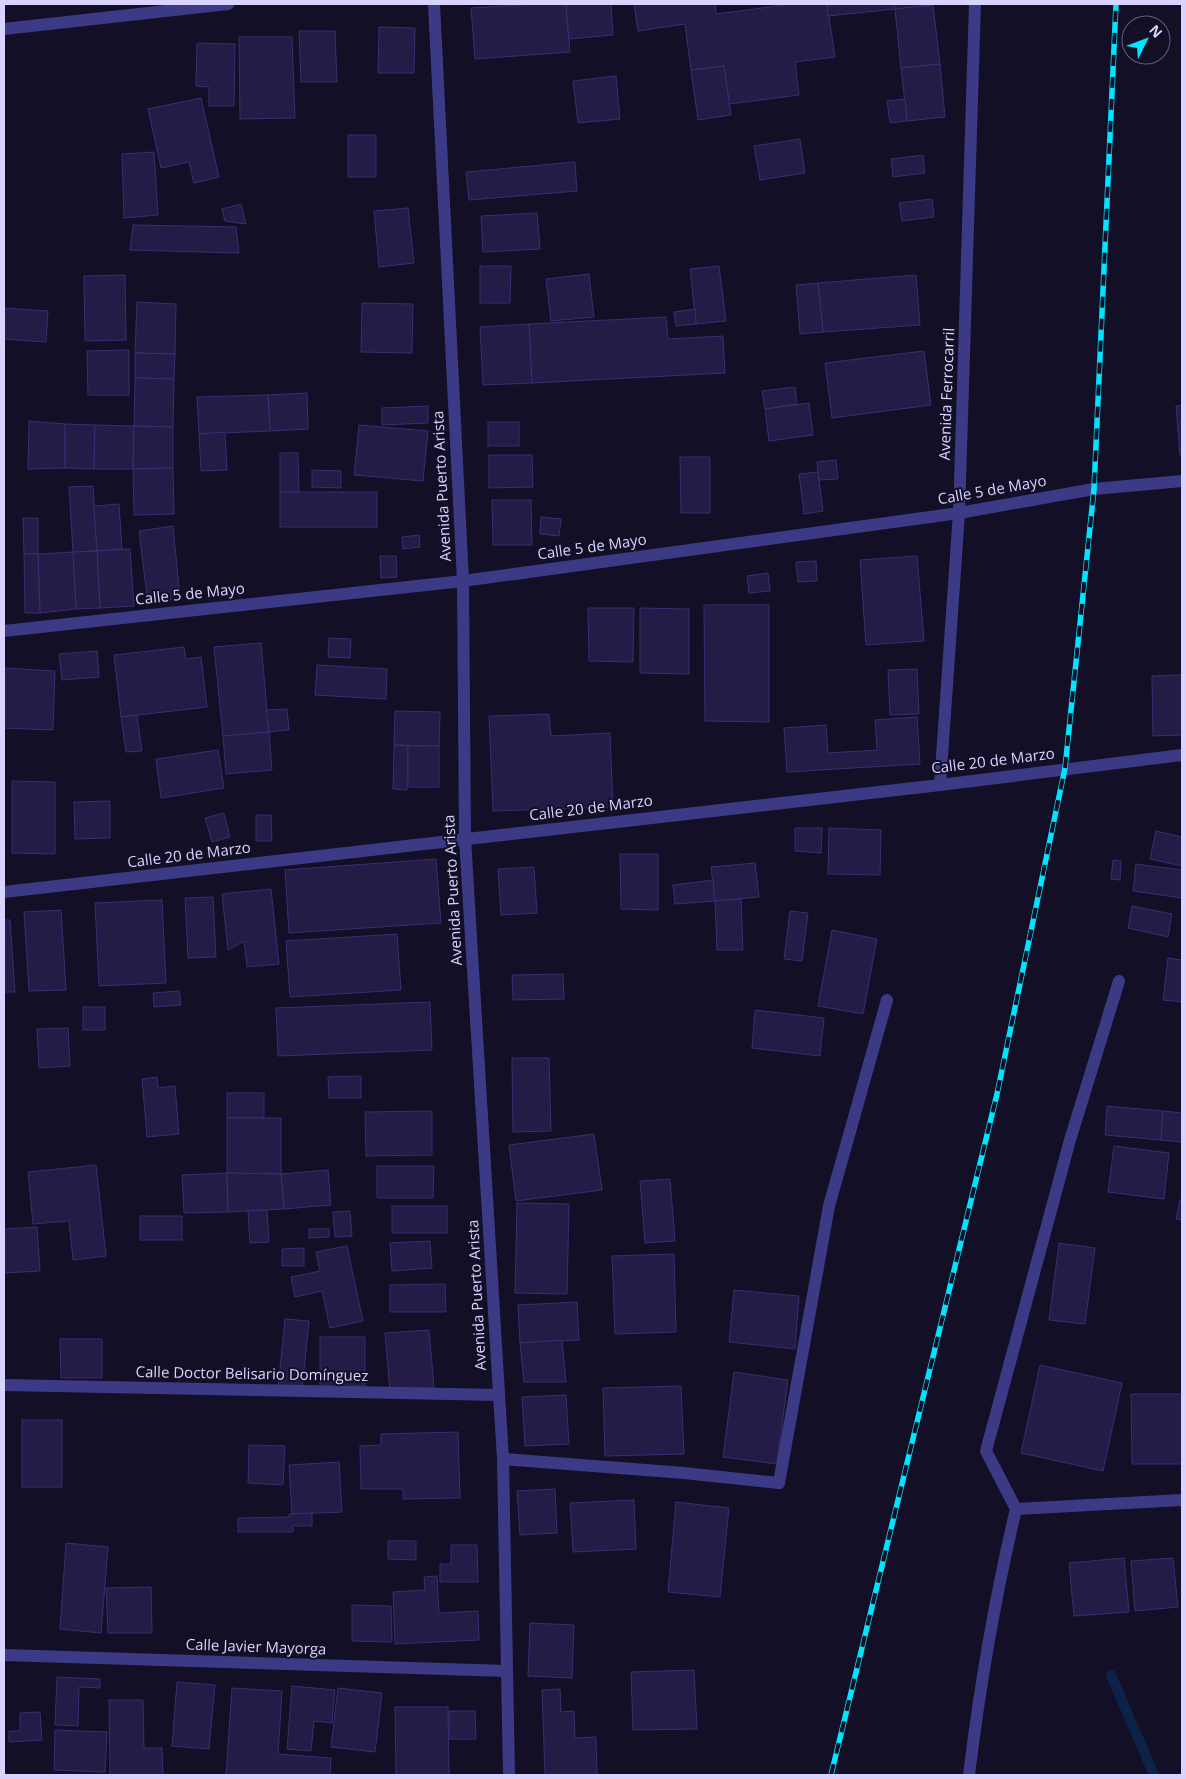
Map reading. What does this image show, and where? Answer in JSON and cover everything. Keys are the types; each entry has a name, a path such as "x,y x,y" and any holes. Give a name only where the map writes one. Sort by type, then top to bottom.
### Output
{"street":[{"path":"4,29 228,4"},
{"name":"Avenida Puerto Arista","path":"434,4 463,580 465,839 503,1459 509,1775"},
{"name":"Avenida Ferrocarril","path":"940,784 959,514 975,4"},
{"name":"Calle 5 de Mayo","path":"4,631 463,580 959,514 1094,489 1182,480"},
{"name":"Calle 20 de Marzo","path":"4,892 1182,755"},
{"path":"969,1775 988,1643 1000,1577 1016,1509 986,1451 1070,1140 1119,981"},
{"path":"503,1459 684,1473 778,1483 829,1206 886,1000"},
{"name":"Calle Doctor Belisario Domínguez","path":"4,1385 499,1395"},
{"path":"1016,1509 1182,1500"},
{"name":"Calle Javier Mayorga","path":"4,1655 507,1670"}],"building":[{"path":"566,4 570,52 475,59 471,8"},
{"path":"566,4 611,4 613,35 569,39"},
{"path":"634,4 715,4 716,14 784,4 827,4 835,57 795,62 799,95 729,104 724,66 691,70 685,24 638,31"},
{"path":"827,4 894,4 895,9 828,16"},
{"path":"894,4 932,4 933,5 895,9"},
{"path":"933,5 940,64 901,68 895,9"},
{"path":"379,27 415,28 414,73 378,73"},
{"path":"299,31 335,31 337,82 301,82"},
{"path":"239,37 292,37 295,118 240,119"},
{"path":"197,43 235,44 234,106 209,106 209,87 196,86"},
{"path":"940,64 945,117 907,121 901,68"},
{"path":"724,66 731,115 698,120 691,70"},
{"path":"616,76 620,119 578,123 573,81"},
{"path":"201,98 219,177 194,183 189,162 161,168 148,109"},
{"path":"905,99 907,121 890,123 887,101"},
{"path":"348,135 376,135 376,177 348,177"},
{"path":"800,139 805,173 760,180 754,146"},
{"path":"154,152 158,215 124,218 122,154"},
{"path":"923,155 925,173 893,177 891,159"},
{"path":"575,162 577,191 469,200 466,172"},
{"path":"932,199 934,217 902,221 899,203"},
{"path":"241,204 246,224 225,221 222,209"},
{"path":"408,208 414,263 379,267 374,211"},
{"path":"537,213 540,249 483,252 481,216"},
{"path":"133,225 236,227 239,253 130,250"},
{"path":"480,266 511,266 510,303 480,303"},
{"path":"719,266 726,321 696,324 690,269"},
{"path":"589,274 594,317 551,321 546,279"},
{"path":"125,275 126,340 85,341 84,276"},
{"path":"916,275 920,325 823,332 818,283"},
{"path":"818,283 823,332 800,334 796,285"},
{"path":"137,302 176,304 175,354 135,353"},
{"path":"362,303 413,304 412,353 361,352"},
{"path":"4,308 48,311 46,342 4,339"},
{"path":"695,309 696,324 676,326 674,312"},
{"path":"666,317 668,339 723,336 725,373 532,383 529,324"},
{"path":"529,324 532,383 483,385 480,327"},
{"path":"129,350 129,395 88,395 87,351"},
{"path":"924,351 931,405 832,418 825,363"},
{"path":"135,353 175,354 174,379 135,378"},
{"path":"135,378 174,379 173,427 134,426"},
{"path":"795,387 797,404 765,409 762,391"},
{"path":"307,393 308,429 270,431 268,395"},
{"path":"268,395 270,431 199,434 197,397"},
{"path":"809,403 813,435 769,441 765,409"},
{"path":"1182,405 1182,455 1180,455 1176,406"},
{"path":"428,406 428,423 382,425 382,408"},
{"path":"29,421 65,424 65,468 28,469"},
{"path":"488,422 519,422 519,446 488,446"},
{"path":"65,424 95,425 94,469 65,468"},
{"path":"95,425 134,426 133,469 94,469"},
{"path":"359,425 428,431 423,481 354,475"},
{"path":"134,426 173,427 173,468 133,469"},
{"path":"225,432 227,470 201,471 199,434"},
{"path":"280,453 298,453 299,492 280,492"},
{"path":"489,455 532,455 533,487 489,488"},
{"path":"680,457 710,457 710,513 681,513"},
{"path":"836,460 838,479 819,480 817,462"},
{"path":"173,468 174,514 134,515 133,469"},
{"path":"312,470 341,471 341,488 312,487"},
{"path":"818,472 823,511 804,514 799,474"},
{"path":"93,486 97,551 73,552 69,487"},
{"path":"280,492 377,492 377,527 280,527"},
{"path":"492,500 531,500 532,545 493,545"},
{"path":"119,504 122,549 97,551 94,506"},
{"path":"541,517 561,519 559,536 540,534"},
{"path":"23,518 38,518 38,554 24,554"},
{"path":"173,526 180,598 148,604 139,531"},
{"path":"419,535 420,547 403,549 402,537"},
{"path":"130,549 134,606 100,608 97,551"},
{"path":"97,551 100,608 76,609 73,552"},
{"path":"73,552 76,609 40,613 38,554"},
{"path":"24,554 38,554 40,613 25,613"},
{"path":"380,556 396,556 397,577 381,578"},
{"path":"917,556 924,641 866,645 860,560"},
{"path":"816,561 817,581 798,582 796,562"},
{"path":"768,573 770,591 749,593 747,576"},
{"path":"704,605 769,605 769,722 705,721"},
{"path":"588,608 634,608 633,662 589,661"},
{"path":"640,608 689,609 689,674 640,673"},
{"path":"329,638 351,639 350,658 328,657"},
{"path":"261,643 269,732 223,736 214,647"},
{"path":"184,647 186,659 201,657 207,707 121,717 114,655"},
{"path":"97,651 99,677 62,680 59,654"},
{"path":"317,665 387,669 386,699 315,695"},
{"path":"4,668 55,671 53,730 4,728"},
{"path":"917,669 919,714 890,715 888,670"},
{"path":"1182,675 1182,735 1153,736 1152,676"},
{"path":"287,709 289,730 269,732 266,710"},
{"path":"395,711 440,712 439,746 394,745"},
{"path":"549,714 551,736 610,733 613,807 493,811 489,716"},
{"path":"137,715 142,751 126,752 121,717"},
{"path":"917,717 920,764 787,772 784,728 826,725 828,753 877,750 875,720"},
{"path":"269,732 272,770 226,774 223,736"},
{"path":"394,745 408,746 407,790 393,789"},
{"path":"408,746 439,746 439,787 408,787"},
{"path":"218,750 224,788 161,798 156,759"},
{"path":"12,781 55,782 55,854 12,853"},
{"path":"110,801 110,838 75,839 74,802"},
{"path":"224,813 230,837 212,842 205,818"},
{"path":"256,815 271,815 272,841 256,841"},
{"path":"795,828 822,828 821,853 795,851"},
{"path":"829,828 881,830 880,875 828,874"},
{"path":"1156,831 1182,837 1182,866 1150,859"},
{"path":"620,854 658,854 658,910 621,909"},
{"path":"436,859 441,923 289,933 285,870"},
{"path":"1113,860 1121,861 1120,880 1111,879"},
{"path":"755,863 759,897 715,901 711,867"},
{"path":"1136,864 1182,870 1182,898 1133,891"},
{"path":"534,867 537,913 501,915 498,869"},
{"path":"713,880 715,901 675,904 673,885"},
{"path":"271,889 279,964 247,967 244,941 228,950 222,894"},
{"path":"213,897 216,957 188,958 185,898"},
{"path":"741,899 743,950 717,950 715,901"},
{"path":"162,900 166,983 99,986 95,903"},
{"path":"1132,906 1172,914 1168,937 1128,928"},
{"path":"61,910 66,990 29,991 24,912"},
{"path":"790,911 808,913 802,961 784,959"},
{"path":"4,920 10,920 15,992 4,992"},
{"path":"832,930 877,939 863,1014 818,1006"},
{"path":"397,934 401,990 290,997 286,941"},
{"path":"1168,958 1182,960 1182,1002 1163,1000"},
{"path":"563,974 564,999 513,1000 512,975"},
{"path":"179,991 181,1005 154,1007 153,993"},
{"path":"430,1002 432,1050 278,1056 276,1008"},
{"path":"83,1007 105,1007 105,1030 83,1030"},
{"path":"755,1010 824,1018 820,1056 752,1048"},
{"path":"68,1028 70,1066 39,1068 37,1029"},
{"path":"512,1058 549,1058 551,1131 513,1132"},
{"path":"361,1076 361,1098 329,1098 328,1077"},
{"path":"157,1077 158,1088 175,1086 179,1134 147,1137 142,1079"},
{"path":"227,1093 264,1093 264,1118 227,1118"},
{"path":"1107,1106 1163,1111 1161,1140 1105,1135"},
{"path":"432,1111 432,1155 366,1156 365,1112"},
{"path":"1163,1111 1182,1113 1182,1142 1161,1140"},
{"path":"227,1118 281,1118 281,1174 227,1173"},
{"path":"594,1134 602,1190 516,1201 509,1145"},
{"path":"1114,1146 1169,1153 1164,1199 1108,1192"},
{"path":"96,1165 106,1256 73,1260 69,1221 33,1224 28,1172"},
{"path":"377,1166 434,1166 433,1198 377,1198"},
{"path":"328,1170 331,1205 284,1209 281,1174"},
{"path":"227,1173 228,1212 184,1213 182,1175"},
{"path":"227,1173 281,1174 284,1209 228,1212"},
{"path":"670,1179 675,1241 645,1243 640,1181"},
{"path":"1180,1200 1182,1201 1182,1220 1176,1219"},
{"path":"517,1203 569,1204 567,1294 515,1293"},
{"path":"392,1206 447,1206 447,1233 392,1233"},
{"path":"267,1210 269,1242 250,1243 248,1211"},
{"path":"350,1211 352,1236 335,1237 333,1212"},
{"path":"140,1216 182,1216 182,1240 140,1240"},
{"path":"37,1227 40,1271 4,1273 4,1229"},
{"path":"309,1229 329,1229 329,1237 309,1238"},
{"path":"430,1241 432,1268 392,1271 390,1243"},
{"path":"1059,1243 1095,1248 1085,1324 1049,1320"},
{"path":"347,1246 363,1321 330,1328 322,1291 295,1297 291,1277 320,1271 316,1252"},
{"path":"304,1248 304,1266 282,1266 282,1249"},
{"path":"674,1254 676,1332 615,1334 612,1256"},
{"path":"445,1284 446,1312 390,1312 390,1285"},
{"path":"734,1290 799,1296 795,1349 729,1342"},
{"path":"577,1302 579,1340 520,1343 518,1305"},
{"path":"285,1319 309,1321 302,1390 278,1388"},
{"path":"429,1330 434,1388 390,1391 385,1333"},
{"path":"320,1337 365,1337 365,1386 320,1387"},
{"path":"60,1339 102,1339 102,1378 61,1378"},
{"path":"562,1340 566,1382 524,1382 520,1343"},
{"path":"1040,1365 1122,1383 1103,1471 1021,1453"},
{"path":"734,1372 788,1380 777,1464 723,1457"},
{"path":"681,1386 684,1454 605,1456 603,1388"},
{"path":"1131,1394 1182,1394 1182,1464 1132,1464"},
{"path":"566,1395 569,1444 525,1446 522,1397"},
{"path":"22,1420 62,1420 62,1487 22,1487"},
{"path":"458,1432 460,1498 403,1499 403,1489 361,1489 360,1446 381,1445 381,1434"},
{"path":"249,1445 285,1446 283,1485 248,1483"},
{"path":"339,1462 342,1512 292,1514 289,1465"},
{"path":"555,1489 557,1533 520,1535 517,1491"},
{"path":"634,1500 636,1549 573,1552 570,1503"},
{"path":"676,1502 729,1508 720,1597 668,1592"},
{"path":"312,1513 312,1526 293,1526 293,1532 238,1532 238,1518 290,1517 289,1514"},
{"path":"388,1541 416,1541 416,1560 388,1559"},
{"path":"66,1543 108,1547 101,1633 60,1629"},
{"path":"451,1545 477,1545 478,1582 440,1582 440,1564 451,1564"},
{"path":"1124,1558 1129,1612 1074,1616 1069,1563"},
{"path":"1173,1558 1178,1607 1135,1611 1131,1561"},
{"path":"437,1576 439,1613 478,1611 479,1640 395,1644 393,1592 425,1590 424,1577"},
{"path":"151,1587 152,1633 108,1633 106,1588"},
{"path":"352,1605 391,1606 392,1642 352,1641"},
{"path":"530,1623 574,1625 572,1678 528,1676"},
{"path":"694,1670 697,1729 633,1730 631,1672"},
{"path":"57,1677 100,1679 100,1688 79,1687 78,1726 55,1725"},
{"path":"177,1682 215,1685 209,1749 172,1746"},
{"path":"292,1686 335,1690 332,1723 314,1721 311,1751 287,1749"},
{"path":"232,1688 282,1691 278,1754 331,1758 330,1775 226,1775"},
{"path":"338,1688 382,1693 375,1752 331,1747"},
{"path":"560,1689 561,1712 574,1711 575,1738 596,1737 597,1775 545,1775 542,1690"},
{"path":"109,1700 143,1700 144,1748 162,1748 163,1775 110,1775"},
{"path":"395,1707 448,1707 449,1775 396,1775"},
{"path":"449,1711 475,1711 476,1739 449,1739"},
{"path":"40,1712 42,1740 9,1742 9,1731 20,1731 20,1713"},
{"path":"55,1730 107,1732 105,1772 54,1770"}],"waterway":[{"path":"1111,1675 1154,1775"}],"railway":[{"path":"831,1775 997,1094 1065,768 1094,489 1116,4"}]}
